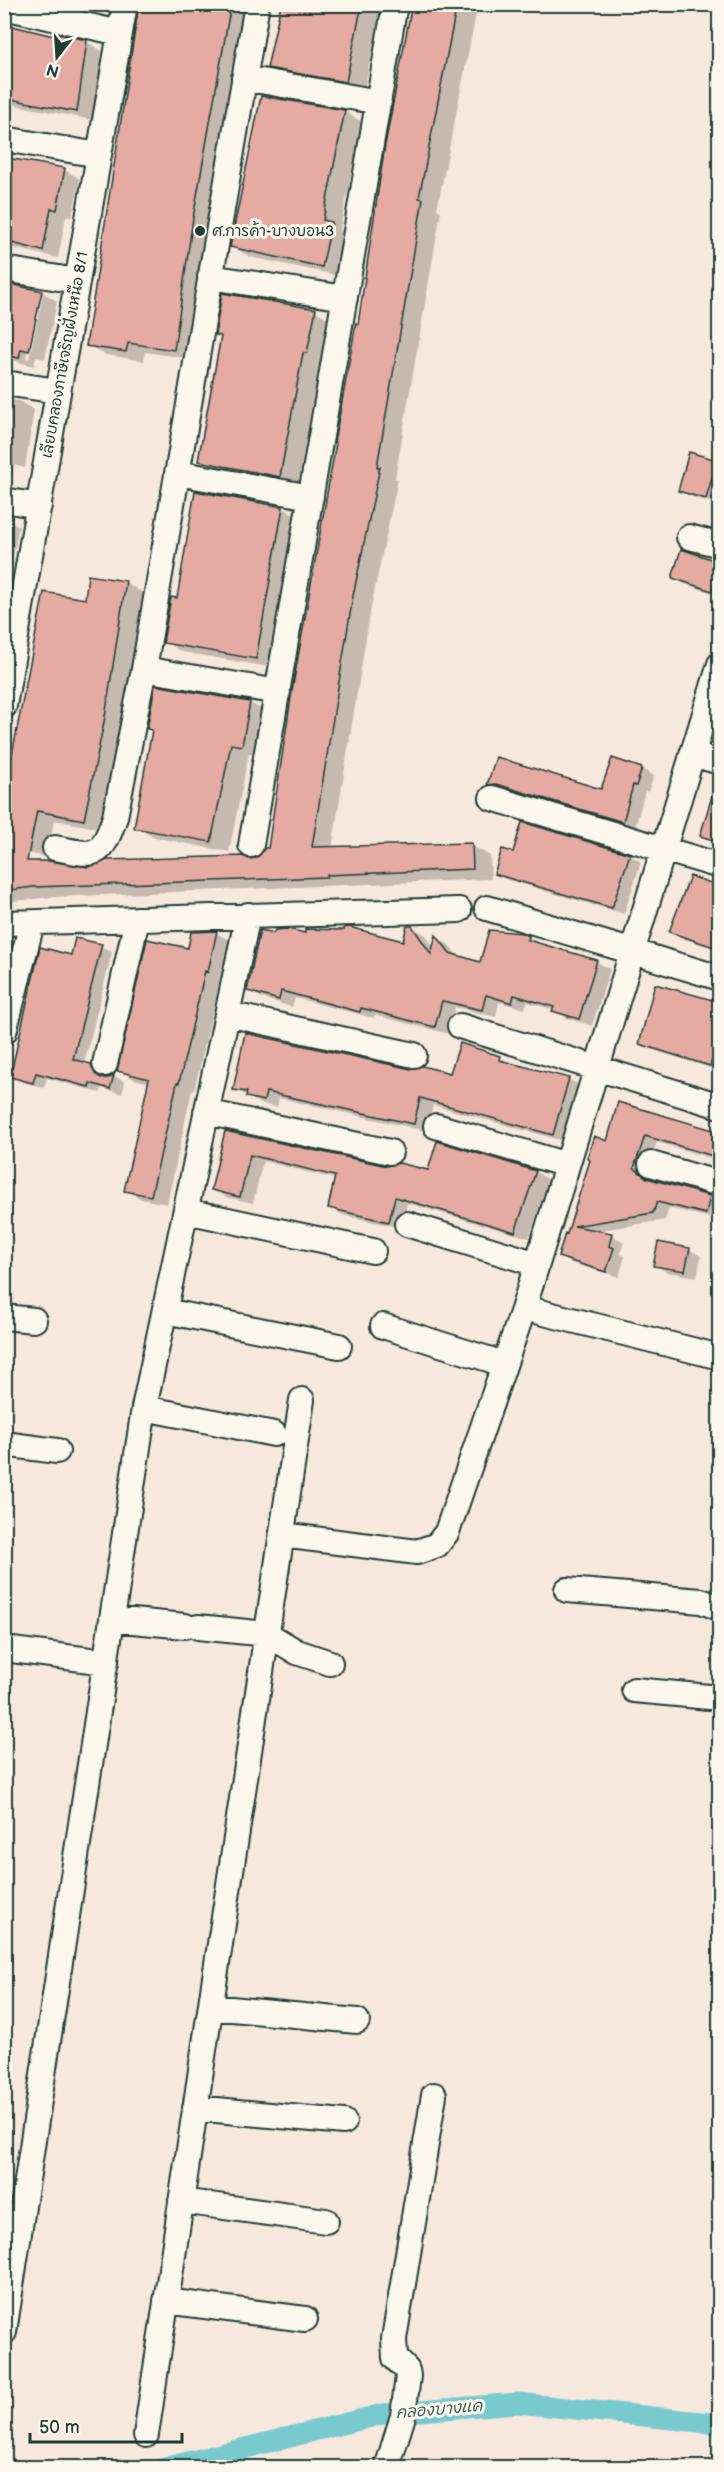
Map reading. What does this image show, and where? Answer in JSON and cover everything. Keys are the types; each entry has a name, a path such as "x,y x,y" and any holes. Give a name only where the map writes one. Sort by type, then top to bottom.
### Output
{"street":[{"name":"เลียบคลองภาษีเจริญฝั่งเหนือ 8/1","path":"4,706 13,606 39,506 125,4"},
{"path":"55,848 88,855 100,849 107,841 116,818 144,669 257,4"},
{"path":"251,845 395,4"},
{"path":"4,7 120,33"},
{"path":"244,78 379,102"},
{"path":"4,139 99,155"},
{"path":"4,269 77,281"},
{"path":"210,277 345,298"},
{"path":"4,383 58,392"},
{"path":"177,473 311,497"},
{"path":"4,500 39,506"},
{"path":"689,537 720,545"},
{"path":"282,1535 417,1552 437,1545 447,1532 537,1264 720,664"},
{"path":"144,669 278,692"},
{"path":"692,754 720,762"},
{"path":"492,798 720,866"},
{"path":"487,908 720,978"},
{"path":"4,923 459,910"},
{"path":"4,2332 144,1408 248,915"},
{"path":"105,1064 137,919"},
{"path":"4,1032 32,922"},
{"path":"227,1014 414,1055"},
{"path":"460,1026 720,1106"},
{"path":"206,1112 390,1152"},
{"path":"436,1126 567,1165"},
{"path":"651,1164 720,1184"},
{"path":"186,1211 373,1251"},
{"path":"407,1224 537,1264"},
{"path":"165,1311 339,1346"},
{"path":"536,1311 720,1357"},
{"path":"4,1317 34,1320"},
{"path":"383,1326 504,1364"},
{"path":"146,2435 302,1400"},
{"path":"144,1408 274,1434"},
{"path":"4,1444 57,1451"},
{"path":"567,1590 701,1601 720,1608"},
{"path":"112,1619 267,1634 297,1652 330,1663"},
{"path":"4,1649 106,1662"},
{"path":"634,1690 720,1698"},
{"path":"211,2007 357,2021"},
{"path":"387,2468 403,2416 407,2387 407,2370 395,2358 394,2339 434,2096"},
{"path":"195,2108 344,2122"},
{"path":"181,2201 326,2221"},
{"path":"166,2301 305,2319"}],"building":[{"path":"139,4 231,4 193,218 174,350 128,343 126,352 86,346"},
{"path":"281,4 362,4 346,82 267,68"},
{"path":"412,4 457,4 419,198 423,199 377,467 380,467 353,596 312,847 472,843 473,869 327,875 327,877 33,887 4,891 4,795 44,592 85,599 88,575 126,581 105,717 84,820 37,811 27,861 49,861 88,867 107,860 243,856 249,859 256,858 265,848 268,848 292,691 336,443 334,442 356,323 358,324 385,145"},
{"path":"4,24 58,37 58,34 87,40 77,112 4,98"},
{"path":"261,96 345,110 323,220 332,222 322,267 230,247"},
{"path":"7,158 65,168 57,210 51,208 43,251 4,241 4,169"},
{"path":"10,284 42,291 29,351 21,349 19,358 4,355 4,312"},
{"path":"222,293 316,309 307,353 303,353 280,477 198,461 221,336 215,335"},
{"path":"689,452 717,460 706,499 678,491"},
{"path":"195,491 283,507 256,659 163,643 171,597 177,598"},
{"path":"681,549 720,562 712,591 672,578"},
{"path":"155,685 250,702 242,746 231,744 211,842 134,828 152,730 147,729"},
{"path":"496,757 601,789 612,758 642,768 636,786 633,785 623,822 496,784 487,785"},
{"path":"715,786 720,786 720,842 700,836"},
{"path":"522,822 630,854 612,908 494,874 502,849 513,852"},
{"path":"690,876 720,886 720,949 669,932"},
{"path":"407,926 412,926 431,954 436,935 450,953 480,962 489,930 522,933 529,936 528,940 597,960 579,1019 552,1011 554,1007 514,995 512,1003 486,995 482,1010 442,1001 435,1027 361,1008 360,1012 281,991 279,1000 247,991 260,930 274,933 275,930 288,929 305,933 305,929 344,930 349,927 403,941"},
{"path":"217,931 208,972 205,971 179,1083 177,1083 151,1196 124,1191 149,1079 117,1071 147,939 188,948 191,932"},
{"path":"75,938 102,944 73,1059 91,1064 95,1074 101,1078 114,1075 110,1089 90,1083 89,1087 36,1073 33,1083 10,1077 40,947 71,955"},
{"path":"655,984 720,1002 720,1035 710,1066 639,1044"},
{"path":"245,1033 411,1069 422,1066 450,1073 460,1043 500,1056 499,1060 569,1078 553,1135 420,1098 414,1124 266,1092 264,1101 246,1097 247,1092 233,1090"},
{"path":"618,1102 720,1132 720,1158 645,1136 634,1168 647,1178 710,1196 706,1214 657,1202 653,1213 574,1226 612,1233 609,1246 614,1248 606,1272 558,1257 590,1160 587,1158 594,1136 607,1141"},
{"path":"225,1131 387,1166 399,1163 428,1170 437,1141 536,1171 515,1232 395,1197 389,1222 328,1208 335,1176 250,1155 240,1197 211,1190"},
{"path":"658,1242 690,1248 685,1271 653,1266"}],"waterway":[{"name":"คลองบางแค","path":"164,2468 383,2414 518,2403 720,2424"}],"place":[{"name":"ศ.การค้า-บางบอน3","path":"200,231"}]}
